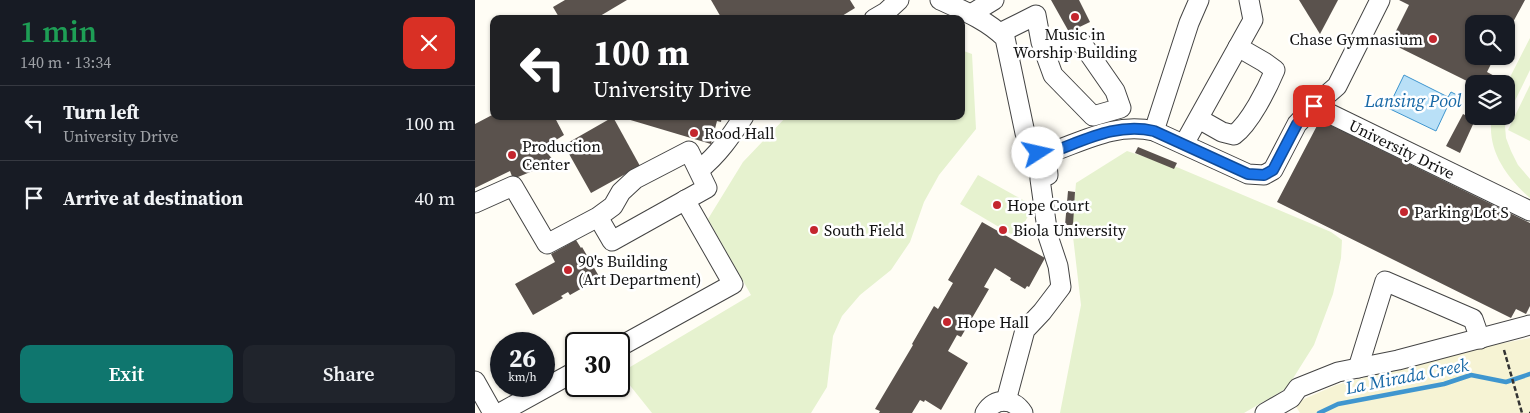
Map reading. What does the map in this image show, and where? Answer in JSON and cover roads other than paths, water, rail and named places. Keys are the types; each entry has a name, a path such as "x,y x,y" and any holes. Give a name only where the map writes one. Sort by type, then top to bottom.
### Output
{"street":[{"path":"881,15 899,0"},
{"path":"940,0 971,14 1005,38 1025,133 1032,147 1038,153 1046,154 1107,131 1140,128 1154,131 1248,174 1264,175 1273,170 1297,124 1337,86 1380,0"},
{"path":"971,14 993,0"},
{"path":"1154,131 1189,23 1199,0"},
{"path":"1184,144 1253,20 1249,0"},
{"path":"1000,33 1036,15 1041,42 1053,75 1093,116 1121,108 1115,91 1081,42 1041,42"},
{"path":"1199,119 1222,132 1234,135 1243,128 1271,79 1275,70 1238,47"},
{"name":"University Drive","path":"1314,106 1530,211"},
{"path":"699,170 726,144 741,120"},
{"path":"475,202 513,186 547,244 598,217 613,206 621,192 635,179 689,151 707,188 612,241 598,217"},
{"path":"1006,401 1025,330 1061,287 1058,266 1048,236 1040,179 1048,175 1046,154"},
{"path":"630,341 733,284 685,200"},
{"path":"1358,368 1385,281 1473,319 1480,339"},
{"path":"1265,413 1291,398 1298,388 1338,372 1398,360 1530,325"},
{"path":"500,413 565,377"},
{"path":"475,381 493,413"},
{"path":"985,413 991,405 1006,401 1019,406 1023,413"}],"water":[{"name":"Lansing Pool","path":"1404,75 1448,97 1451,92 1457,95 1455,100 1451,99 1436,131 1388,108"}],"waterway":[{"name":"La Mirada Creek","path":"1319,413 1338,404 1444,384 1471,375 1506,382 1530,374"}],"place":[{"name":"Music in Worship Building","path":"1075,17"},
{"name":"Chase Gymnasium","path":"1433,39"},
{"name":"Rood Hall","path":"694,133"},
{"name":"Production Center","path":"512,155"},
{"name":"Hope Court","path":"997,205"},
{"name":"Parking Lot S","path":"1404,212"},
{"name":"South Field","path":"814,230"},
{"name":"Biola University","path":"1003,230"},
{"name":"90's Building (Art Department)","path":"568,270"},
{"name":"Hope Hall","path":"947,322"}]}
